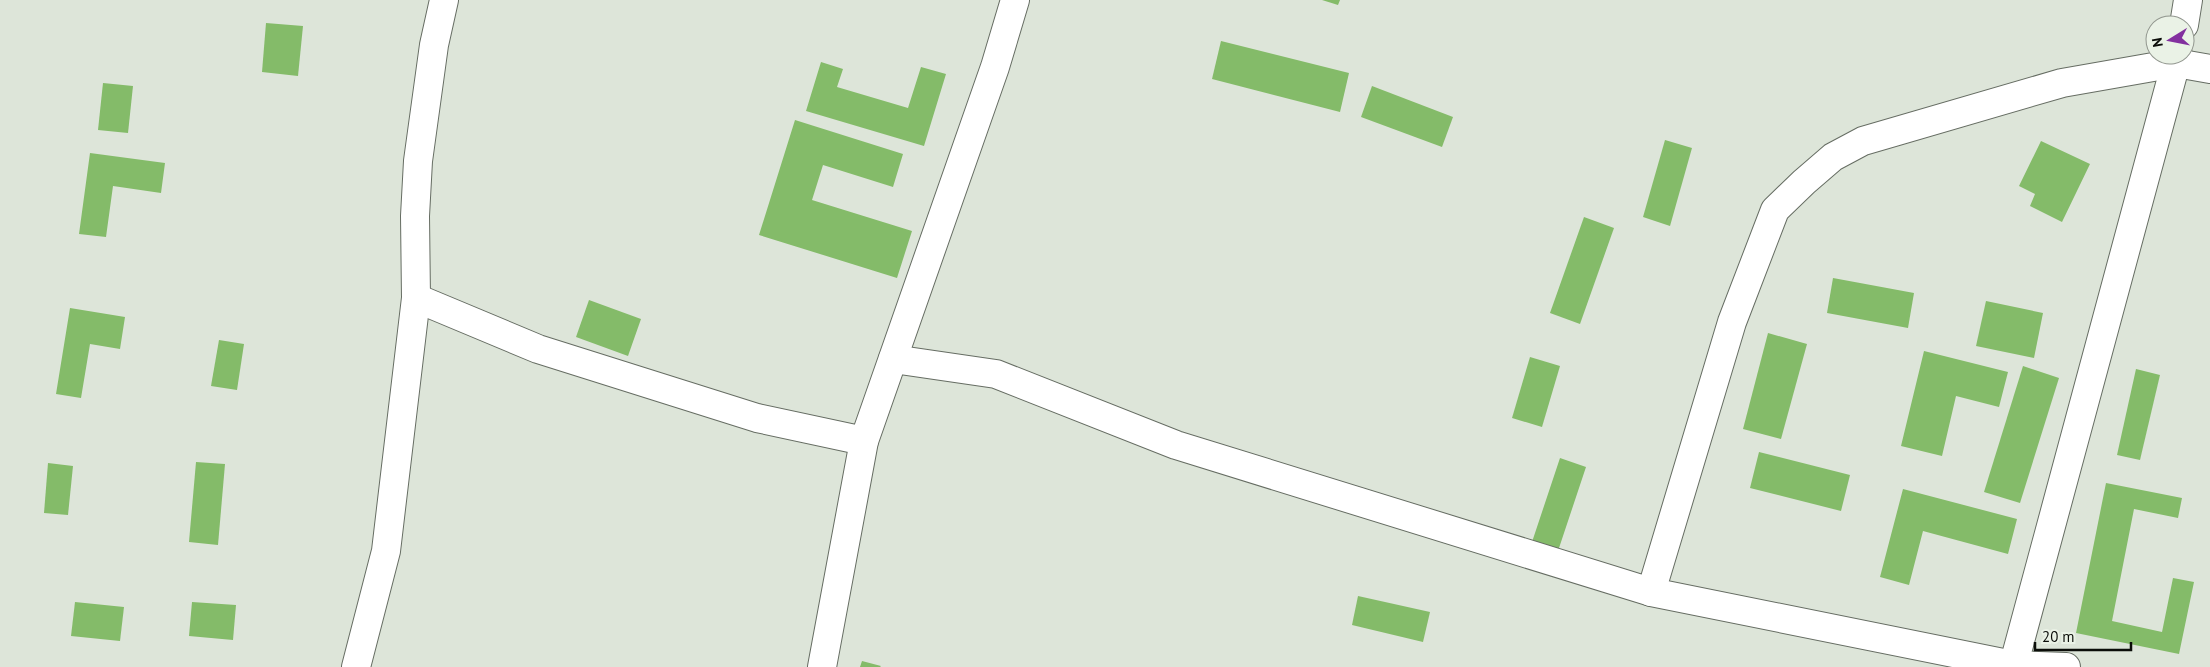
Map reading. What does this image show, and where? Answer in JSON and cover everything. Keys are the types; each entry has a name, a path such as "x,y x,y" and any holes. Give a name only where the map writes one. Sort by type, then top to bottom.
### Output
{"street":[{"path":"356,667 386,551 416,298 415,216 418,161 434,45 444,0"},
{"path":"822,667 864,441 995,67 1014,0"},
{"path":"2186,15 2188,0"},
{"path":"2195,64 2210,69"},
{"path":"1651,592 1732,322 1775,210 1833,157 1863,141 2062,83 2148,65"},
{"path":"2013,666 2175,65"},
{"path":"416,298 538,349 757,418 864,441"},
{"path":"893,359 996,374 1176,445 1651,592 2013,666 2066,667"}],"building":[{"path":"1322,0 1340,0 1338,5"},
{"path":"266,23 303,26 298,76 262,72"},
{"path":"1221,41 1349,73 1340,112 1212,79"},
{"path":"821,62 843,69 837,87 908,108 921,67 946,74 924,146 806,111"},
{"path":"103,83 133,86 128,133 98,130"},
{"path":"1372,86 1453,117 1442,147 1361,117"},
{"path":"795,120 903,154 893,187 823,165 812,200 912,231 897,278 759,235"},
{"path":"1665,140 1692,148 1670,226 1643,217"},
{"path":"2041,141 2090,164 2062,222 2030,206 2035,194 2019,186"},
{"path":"90,153 165,163 161,193 113,186 106,237 79,234"},
{"path":"1584,217 1614,228 1580,324 1550,313"},
{"path":"1833,278 1914,293 1908,328 1827,313"},
{"path":"589,300 641,319 628,356 576,337"},
{"path":"1986,301 2043,313 2034,358 1976,346"},
{"path":"70,308 125,317 120,349 90,344 81,398 56,394"},
{"path":"1768,333 1807,344 1781,439 1743,429"},
{"path":"219,340 244,344 237,390 211,386"},
{"path":"1924,351 2008,372 1999,407 1956,396 1942,456 1901,446"},
{"path":"1530,357 1560,366 1542,427 1512,418"},
{"path":"2023,366 2059,378 2020,503 1984,492"},
{"path":"2136,369 2160,375 2140,460 2117,455"},
{"path":"1759,452 1850,475 1841,511 1750,488"},
{"path":"1560,458 1586,467 1558,551 1532,542"},
{"path":"196,462 225,464 218,545 189,542"},
{"path":"48,463 73,466 68,515 44,513"},
{"path":"2106,483 2182,498 2178,518 2134,509 2112,621 2162,632 2173,578 2194,582 2179,654 2076,633"},
{"path":"1903,489 2017,519 2008,554 1923,531 1909,585 1880,577"},
{"path":"1358,596 1430,612 1423,642 1352,625"},
{"path":"75,602 124,607 120,641 71,636"},
{"path":"192,602 236,605 233,640 189,636"},
{"path":"862,661 881,666 860,667"}]}
